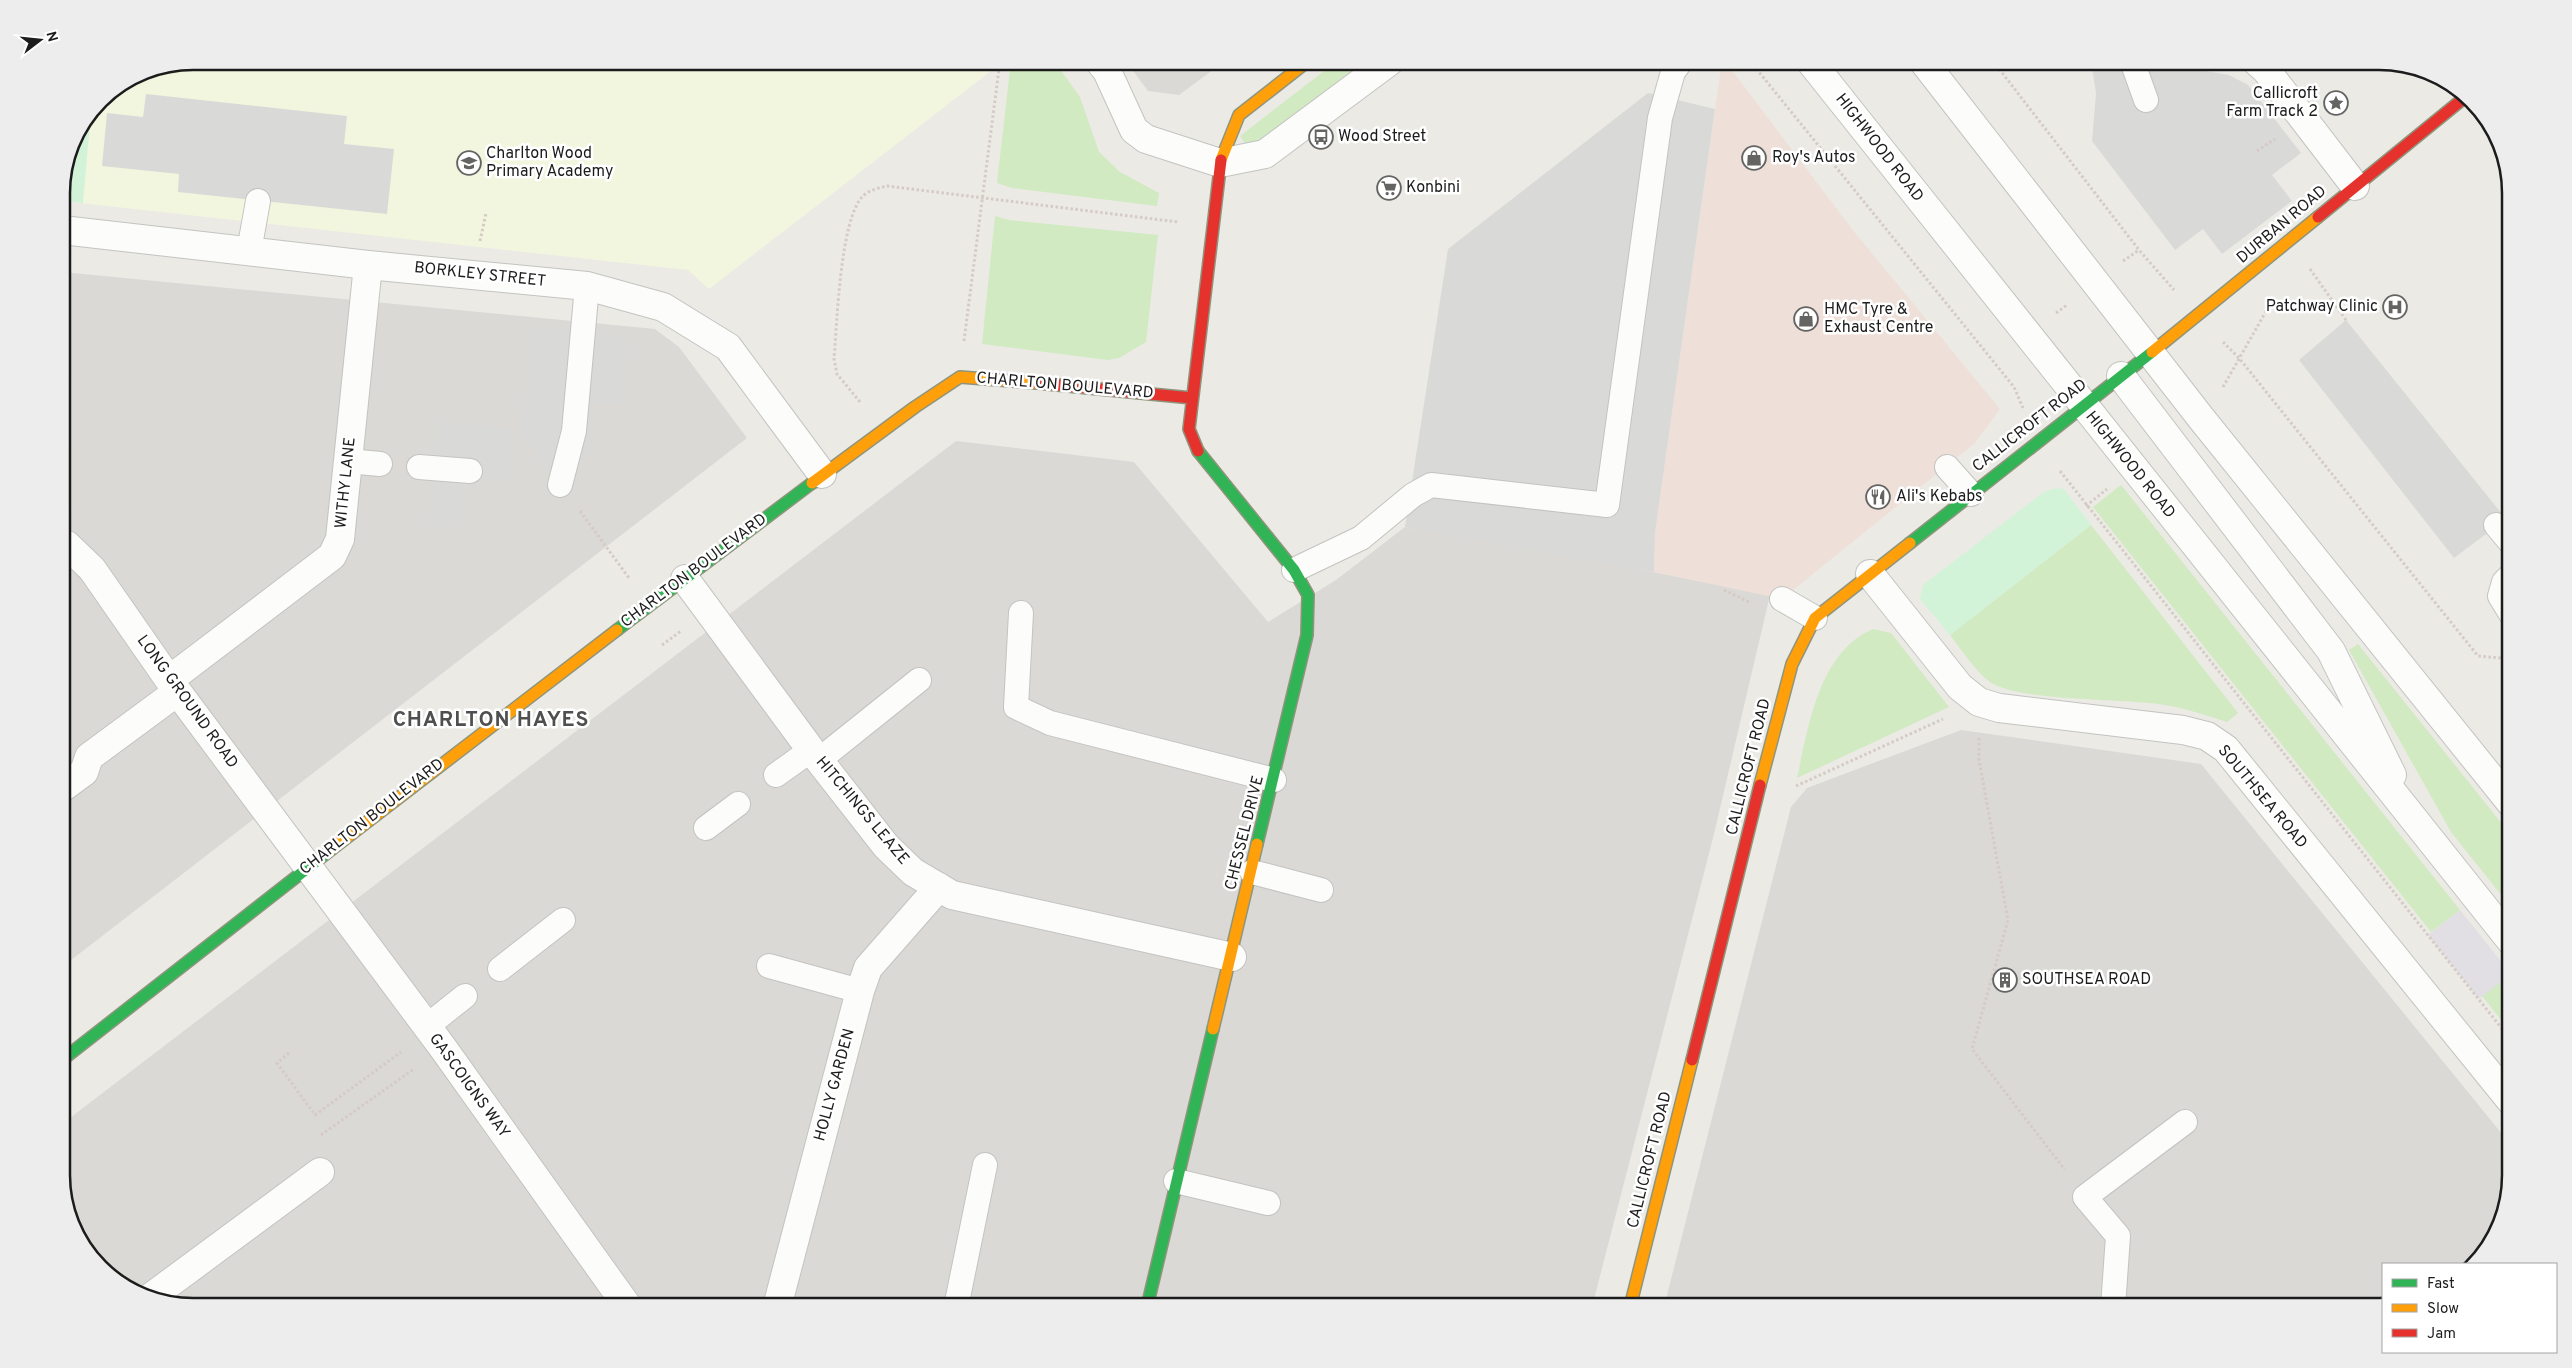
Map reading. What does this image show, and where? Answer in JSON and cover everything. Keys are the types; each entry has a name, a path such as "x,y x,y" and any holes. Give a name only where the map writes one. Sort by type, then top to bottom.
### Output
{"street":[{"path":"1106,70 1134,130 1146,140 1220,163 1266,154 1378,70"},
{"path":"1192,398 1220,163 1239,115 1296,70"},
{"name":"HIGHWOOD ROAD","path":"1817,70 2082,405 2502,930"},
{"path":"1930,70 2201,418 2502,792"},
{"path":"2266,70 2355,186"},
{"name":"DURBAN ROAD","path":"2121,376 2198,316 2461,101"},
{"name":"BORKLEY STREET","path":"70,231 368,265 587,286 663,307 728,347 822,474"},
{"name":"WITHY LANE","path":"70,782 84,772 88,757 332,556 340,539 368,265"},
{"name":"CALLICROFT ROAD","path":"1632,1298 1792,664 1814,618 2121,376"},
{"name":"HIGHWOOD ROAD","path":"2121,376 2331,651 2415,822"},
{"name":"CHARLTON BOULEVARD","path":"70,1054 308,866 648,605 822,474 948,383 960,377 1192,398"},
{"name":"CHESSEL DRIVE","path":"1150,1298 1176,1181 1232,957 1307,635 1308,595 1294,570 1198,450 1189,429 1192,398"},
{"name":"LONG GROUND ROAD","path":"70,548 92,569 173,686 308,866"},
{"name":"SOUTHSEA ROAD","path":"1870,574 1960,687 1979,702 1999,708 2183,730 2207,736 2226,749 2502,1090"},
{"name":"HITCHINGS LEAZE","path":"685,579 815,755 886,846 913,872 952,895 1232,957"},
{"name":"GASCOIGNS WAY","path":"308,866 433,1035 622,1298"},
{"name":"HOLLY GARDEN","path":"779,1298 860,991 868,968 939,888"},
{"path":"164,1295 320,1172"}],"lane":[{"path":"1294,570 1361,538 1414,495 1431,485 1607,504 1660,118 1674,70"},
{"path":"2135,70 2146,100"},
{"path":"249,251 258,201"},
{"path":"560,485 574,431 587,286"},
{"path":"348,462 380,464"},
{"path":"419,467 470,471"},
{"path":"1947,467 1971,494"},
{"path":"1782,599 1814,618"},
{"path":"1020,613 1016,708 1050,724 1274,780"},
{"path":"776,775 815,755 919,680"},
{"path":"706,828 738,804"},
{"path":"1252,872 1321,890"},
{"path":"500,969 563,920"},
{"path":"769,966 860,991"},
{"path":"433,1035 466,996"},
{"path":"2114,1298 2118,1236 2085,1197 2185,1122"},
{"path":"958,1298 986,1165"},
{"path":"1176,1181 1268,1203"}],"path":[{"path":"960,377 981,196 999,70"},
{"path":"1757,70 2014,387 2038,441 2086,506 2502,1029"},
{"path":"2000,70 2139,250 2198,316 2239,358 2478,656 2502,658"},
{"path":"883,430 840,379 834,359 846,238 852,214 862,197 873,189 887,186 981,196 1212,226"},
{"path":"2290,240 2346,320"},
{"path":"560,485 648,605"},
{"path":"1757,804 1979,702 1979,760 2008,920 1972,1049 2085,1197"},
{"path":"289,1053 277,1062 315,1115 433,1035"},
{"path":"320,1172 304,1148 433,1035"}],"shaded area":[{"name":"Charlton Wood Primary Academy","path":"185,70 991,70 709,289 688,270 70,202 71,177 74,161 83,138 95,118 112,100 131,86 146,79 169,72"},
{"path":"1133,70 1213,70 1179,95 1148,91"},
{"name":"HMC Tyre & Exhaust Centre","path":"1721,70 1732,70 1852,229 2000,409 1975,443 1782,599 1654,572 1655,533"},
{"path":"2092,70 2199,70 2229,75 2248,85 2301,153 2272,175 2292,201 2222,254 2203,229 2175,250 2092,141 2096,93"},
{"path":"1648,93 1715,109 1655,533 1654,572 1405,527 1448,249"},
{"path":"146,94 347,116 344,144 394,149 387,214 178,192 179,174 102,166 107,113 143,117"},
{"path":"90,127 83,203 70,202 70,185 79,146"},
{"path":"70,273 655,329 679,347 747,438 70,961"},
{"path":"2346,320 2502,514 2502,522 2454,558 2299,360"},
{"path":"533,328 628,340 623,404 591,403 590,456 560,485 520,434"},
{"path":"438,421 513,429 508,482 479,479 463,490 459,527 428,525"},
{"path":"956,441 1134,462 1268,622 1336,580 1405,527 1542,550 1770,595 1714,834 1594,1298 177,1297 146,1289 112,1268 100,1256 83,1230 72,1199 70,1183 70,1118"},
{"path":"2056,488 2064,489 2091,525 1950,635 1920,599 1923,585 2044,492"},
{"path":"1961,730 2201,764 2502,1134 2502,1175 2498,1207 2493,1222 2481,1243 2465,1263 2382,1263 2382,1298 1666,1298 1791,807 1807,788"},
{"path":"2460,910 2502,963 2502,981 2479,999 2428,935"}],"green space":[{"path":"1010,70 1060,70 1080,97 1099,152 1120,172 1159,193 1157,206 1012,188 997,183"},
{"path":"1325,70 1353,70 1249,149 1240,136"},
{"path":"995,216 1009,220 1158,235 1146,342 1119,358 1108,360 982,344"},
{"path":"2121,485 2460,910 2431,932 2093,507"},
{"path":"2091,525 2238,713 2227,722 2189,710 2159,704 2042,696 2003,688 1990,682 1979,672 1950,635"},
{"path":"1873,629 1891,633 1949,707 1797,778 1812,714 1828,673 1840,655 1854,640"},
{"path":"2358,644 2502,824 2502,896 2451,832 2349,650"},
{"path":"2502,981 2502,1021 2482,996"}],"traffic: fast":[{"path":"1910,543 2152,352"},
{"path":"1198,451 1294,570 1308,595 1307,635 1257,844"},
{"path":"617,630 812,483"},
{"path":"70,1054 332,849"},
{"path":"1149,1298 1213,1029"}],"traffic: slow":[{"path":"1221,160 1239,115 1296,70"},
{"path":"2152,352 2318,217"},
{"path":"812,483 915,407 960,377 1037,383"},
{"path":"1760,785 1792,664 1815,618 1910,543"},
{"path":"332,849 617,630"},
{"path":"1213,1029 1257,844"},
{"path":"1632,1298 1692,1060"}],"traffic: jam":[{"path":"2318,217 2461,101"},
{"path":"1198,451 1189,429 1221,160"},
{"path":"1037,383 1192,398"},
{"path":"1692,1060 1760,785"}],"place":[{"name":"Callicroft Farm Track 2","path":"2336,103"},
{"name":"Wood Street","path":"1321,137"},
{"name":"Roy's Autos","path":"1754,158"},
{"name":"Charlton Wood Primary Academy","path":"469,163"},
{"name":"Konbini","path":"1389,188"},
{"name":"Patchway Clinic","path":"2395,307"},
{"name":"HMC Tyre & Exhaust Centre","path":"1806,319"},
{"name":"Ali's Kebabs","path":"1878,497"},
{"name":"SOUTHSEA ROAD","path":"2005,980"}],"district":[{"name":"CHARLTON HAYES","path":"491,720"}]}
